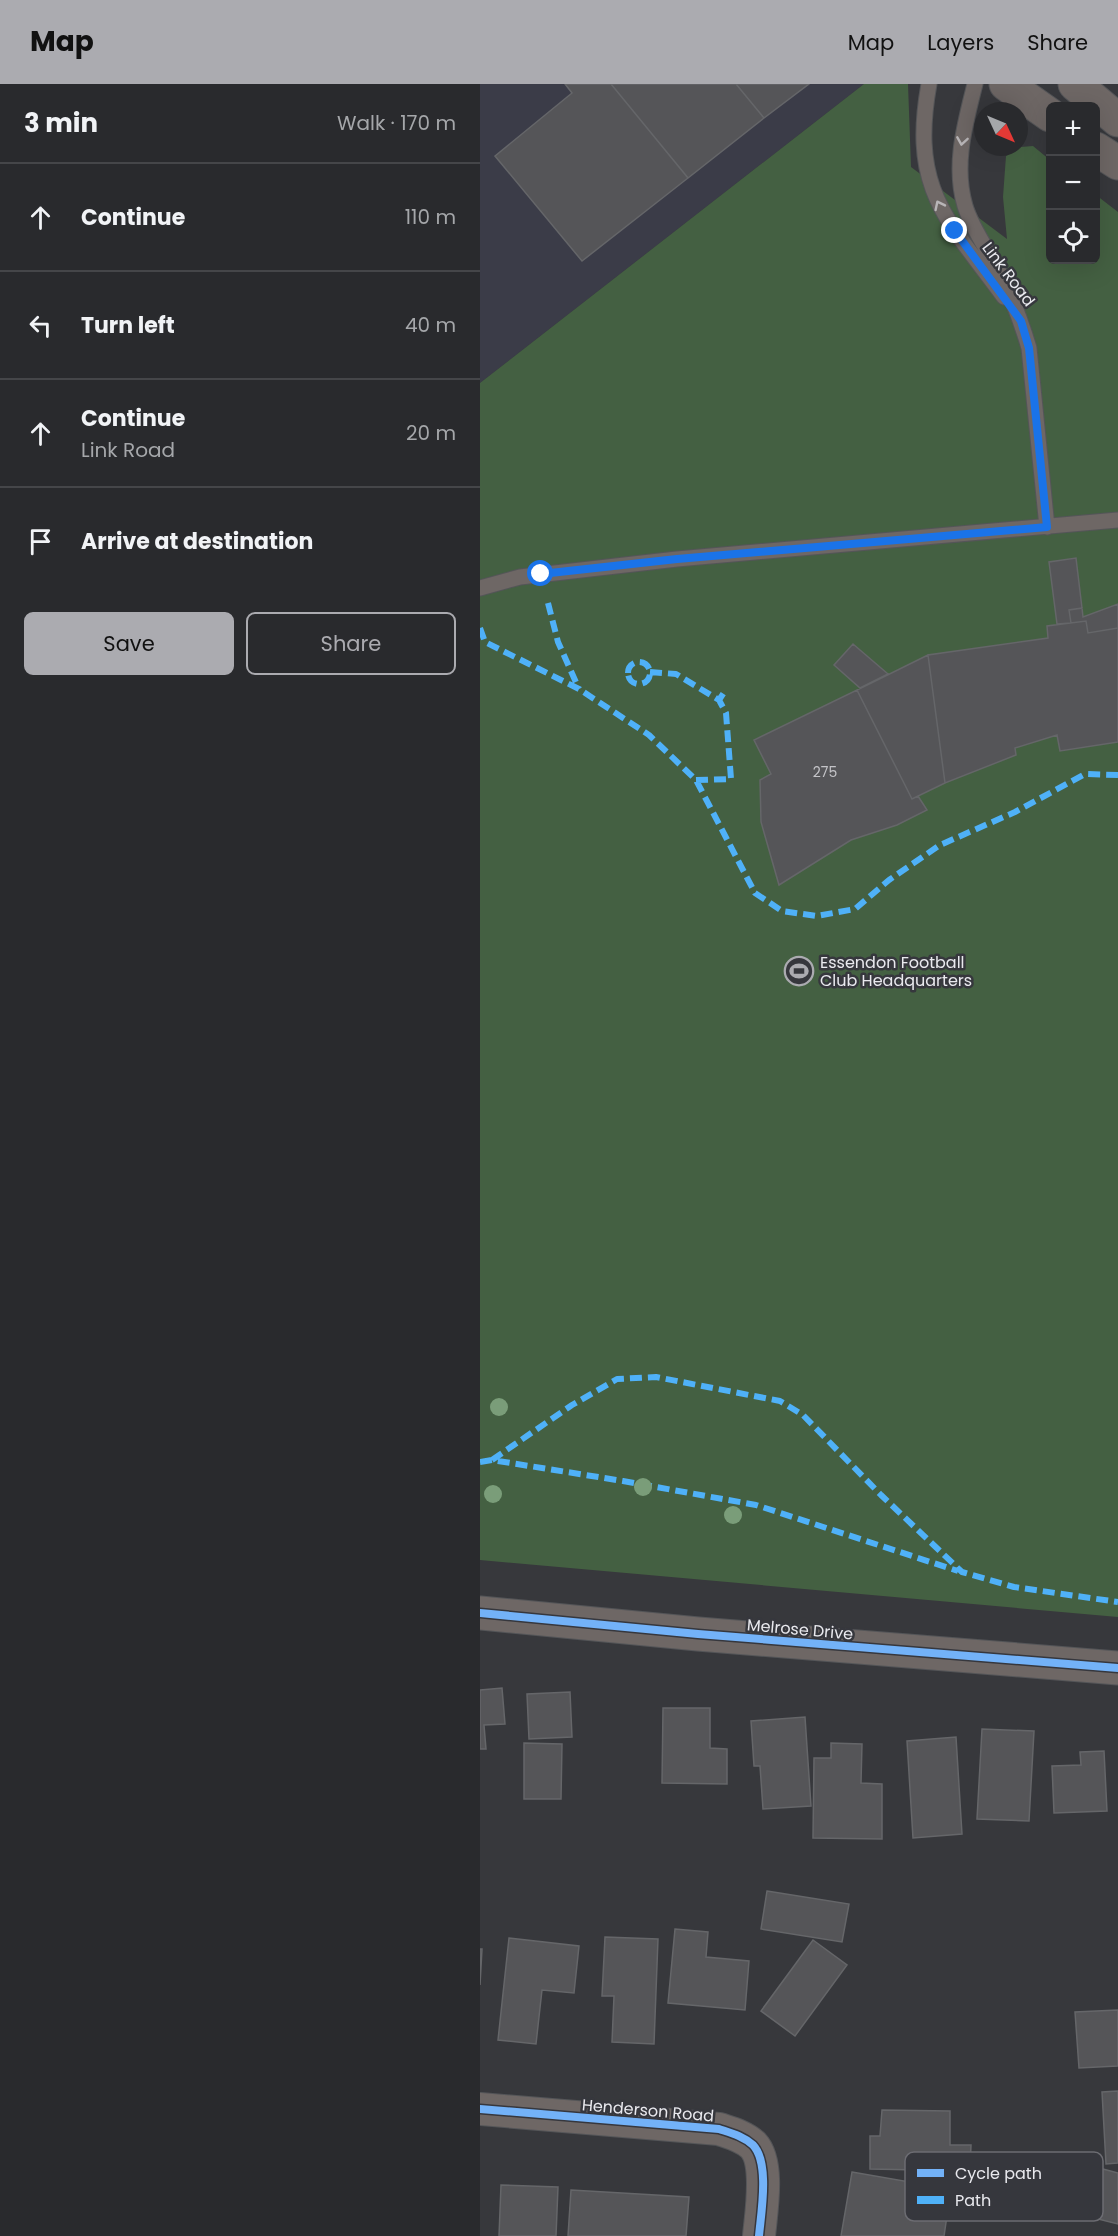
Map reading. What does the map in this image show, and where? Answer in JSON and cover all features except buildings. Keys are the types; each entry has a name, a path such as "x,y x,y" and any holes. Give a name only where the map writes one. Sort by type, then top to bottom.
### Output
{"street":[{"path":"1006,84 1046,112"},
{"path":"1075,84 1118,120"},
{"path":"1100,152 1118,163"},
{"name":"Melrose Drive","path":"480,1613 698,1634 1118,1668"},
{"name":"Henderson Road","path":"480,2109 719,2129 738,2135 754,2146 761,2161 763,2186 759,2236"}],"lane":[{"name":"Link Road","path":"929,84 924,114 923,143 925,169 933,195 943,214 1021,321"},
{"name":"Link Road","path":"975,84 960,144 960,175 965,206 999,271 1021,321"},
{"path":"1021,321 1030,358 1047,527"},
{"path":"480,588 520,577 677,559 1118,520"}],"shaded area":[{"path":"480,84 864,84 480,383"}],"green space":[{"name":"Essendon Football Club Headquarters","path":"864,84 908,84 911,167 1007,239 1003,197 1006,156 1028,156 1028,146 1033,146 1046,157 1046,264 1100,264 1100,198 1118,212 1118,1617 480,1560 480,383"}],"marked path":[{"path":"548,603 558,642 579,689"},
{"path":"480,628 485,642 579,689 649,735 696,780 755,893 782,911 817,916 855,909 889,880 940,845 1015,812 1085,774 1118,775"},
{"path":"639,662 647,665 650,673 647,681 639,684 631,681 628,673 631,665 639,662"},
{"path":"650,672 676,674 719,700 725,691"},
{"path":"696,780 731,779 726,713 719,700"},
{"path":"492,1460 572,1405 617,1379 656,1377 780,1401 803,1415 881,1495 962,1572 1014,1587 1118,1602"},
{"path":"480,1462 492,1460 756,1505 958,1571"}],"cycle path":[{"path":"480,1613 698,1634 1118,1668"},
{"path":"480,2109 719,2129 741,2137 753,2145 761,2164 763,2189 759,2236"}],"place":[{"name":"Essendon Football Club Headquarters","path":"799,971"}],"route":[{"path":"541,574 677,559 1047,527 1029,348 1021,321 955,231"}]}
